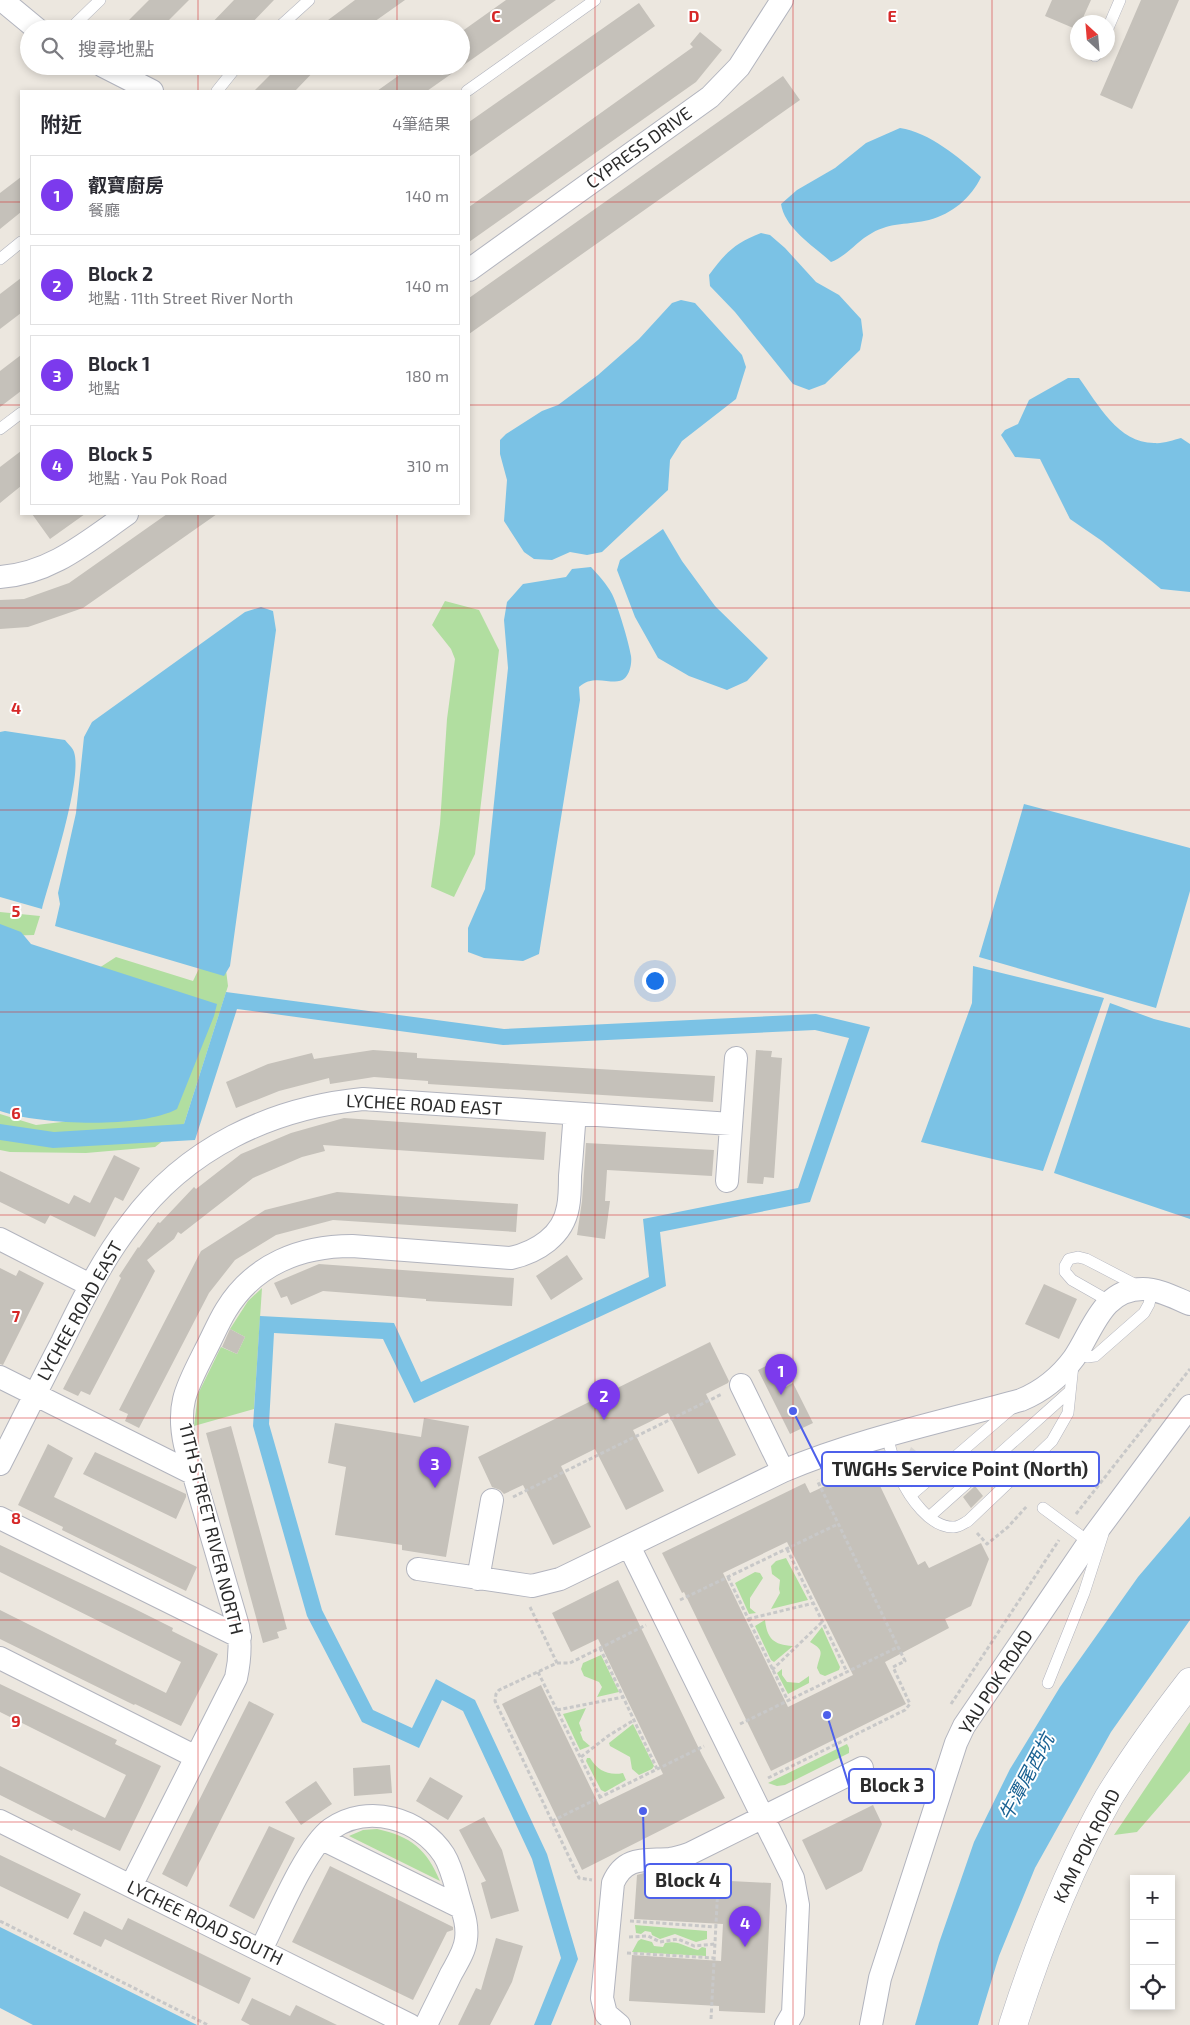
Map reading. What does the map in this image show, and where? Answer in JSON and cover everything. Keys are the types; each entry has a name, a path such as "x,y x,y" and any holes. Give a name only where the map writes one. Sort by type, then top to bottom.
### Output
{"street":[{"path":"2,0 26,20"},
{"name":"CYPRESS DRIVE","path":"470,269 710,96 725,83 744,60 782,0"},
{"path":"121,75 150,90"},
{"path":"0,577 29,573 55,563 125,515"},
{"path":"727,1181 736,1058"},
{"name":"LYCHEE ROAD EAST","path":"0,1464 90,1285 130,1223 171,1179 195,1160 220,1143 275,1117 333,1102 363,1099 731,1124"},
{"name":"11TH STREET RIVER NORTH","path":"131,1886 236,1678 241,1651 240,1637 182,1431 183,1403 186,1390 226,1310 238,1293 253,1278 290,1256 310,1250 331,1246 511,1258 541,1247 558,1230 568,1208 575,1114"},
{"path":"0,1239 90,1285"},
{"path":"418,1569 532,1586 560,1579 783,1471 849,1447 1021,1400 1048,1386 1075,1355 1100,1311 1109,1301 1126,1292 1147,1289 1190,1304"},
{"path":"0,1378 194,1474"},
{"path":"732,1390 783,1471"},
{"name":"YAU POK ROAD","path":"872,2025 880,1978 953,1752 964,1726 1089,1542 1190,1406"},
{"path":"478,1579 502,1499"},
{"path":"0,1518 240,1637"},
{"path":"629,1546 793,1878 798,1905 793,2013 786,2025"},
{"path":"0,1658 196,1757"},
{"name":"KAM POK ROAD","path":"1013,2025 1034,1961 1075,1863 1110,1797 1170,1708 1190,1682"},
{"path":"619,2025 606,2014 602,1998 613,1883 617,1873 632,1863 650,1858 676,1858 689,1854 862,1768"},
{"path":"261,1950 312,1849 330,1830 351,1819 373,1815 396,1818 415,1827 432,1839 444,1856 453,1876 467,1926 463,1950 426,2025"},
{"name":"LYCHEE ROAD SOUTH","path":"0,1821 410,2025"},
{"path":"322,1839 462,1908"}],"lane":[{"path":"79,20 100,0"},
{"path":"287,20 310,0"},
{"path":"468,90 595,0"},
{"path":"1114,15 1120,0"},
{"path":"218,90 230,75"},
{"path":"0,258 20,243"},
{"path":"0,429 20,415"},
{"path":"887,1436 900,1478 929,1517 941,1525 956,1527 968,1521 1052,1441 1068,1413 1075,1355 1091,1357 1100,1352 1144,1313 1149,1304 1147,1289 1086,1260 1078,1257 1069,1259 1065,1266 1065,1272 1072,1280 1109,1301"},
{"path":"929,1517 1070,1391"},
{"path":"911,1495 1021,1400"},
{"path":"1043,1508 1089,1542"},
{"path":"1048,1683 1084,1593 1108,1516"}],"path":[{"path":"1078,1512 1190,1369"},
{"path":"502,1499 732,1390"},
{"path":"904,1467 922,1461 924,1463"},
{"path":"763,1781 906,1710 909,1707 910,1701 893,1666 905,1661 813,1473"},
{"path":"978,1534 986,1544 1008,1528 1032,1500 1043,1508"},
{"path":"677,1602 838,1524"},
{"path":"787,1549 846,1672"},
{"path":"728,1577 788,1701"},
{"path":"748,1620 814,1604"},
{"path":"530,1607 557,1662"},
{"path":"772,1670 822,1622"},
{"path":"613,1883 580,1878 494,1697 499,1690 557,1662 570,1663 647,1625"},
{"path":"737,1726 898,1647"},
{"path":"600,1648 657,1769"},
{"path":"538,1672 600,1797"},
{"path":"557,1710 623,1697"},
{"path":"581,1757 608,1736 634,1720"},
{"path":"552,1821 708,1744"},
{"path":"711,2019 719,1866"},
{"path":"0,1921 208,2025"},
{"path":"608,1936 716,1927"},
{"path":"608,1936 648,1936 660,1942 678,1939 694,1946 715,1944"},
{"path":"608,1936 714,1958"}],"green space":[{"path":"445,601 479,610 499,650 475,854 454,897 431,887 440,824 447,719 455,659 451,649 432,625"},
{"path":"0,912 40,916 34,935 0,936"},
{"path":"223,946 228,986 184,1124 155,1147 86,1153 10,1152 0,1150 0,1114 36,1125 131,1114 85,977 116,957 193,981 208,950"},
{"path":"262,1288 254,1409 194,1426 198,1394 221,1347 237,1354 245,1337 230,1329 248,1301"},
{"path":"786,1558 808,1600 771,1609 780,1593 780,1580 772,1574 771,1566 776,1561"},
{"path":"755,1572 760,1573 763,1578 750,1598 750,1608 756,1613 749,1614 735,1583"},
{"path":"765,1620 767,1632 772,1639 780,1644 793,1646 774,1662 771,1660 755,1626"},
{"path":"822,1627 840,1667 839,1670 825,1676 820,1674 817,1668 820,1650 810,1642"},
{"path":"601,1655 619,1692 597,1697 602,1687 599,1682 584,1676 581,1669 583,1663"},
{"path":"782,1669 782,1675 787,1682 799,1683 809,1676 809,1683 788,1694 777,1673"},
{"path":"586,1708 579,1723 583,1740 590,1746 580,1750 563,1714"},
{"path":"1190,1722 1190,1771 1137,1832 1114,1835"},
{"path":"633,1724 654,1766 652,1769 639,1775 632,1769 630,1757 610,1746 609,1743"},
{"path":"847,1744 849,1753 785,1785 777,1786 768,1783"},
{"path":"587,1758 590,1758 604,1771 613,1774 623,1773 626,1780 605,1792 601,1790 586,1761"},
{"path":"377,1829 399,1836 416,1846 429,1861 440,1881 349,1836 363,1830"},
{"path":"635,1925 707,1931 707,1939 696,1942 675,1934 660,1939 652,1935 651,1932 636,1933"},
{"path":"641,1939 652,1942 654,1946 663,1947 665,1943 674,1942 698,1950 702,1947 706,1948 706,1956 632,1952"}],"shaded area":[{"path":"911,1447 926,1459 939,1460 915,1475 908,1474 904,1465"}],"water":[{"path":"900,128 911,130 933,140 954,154 981,177 977,185 960,204 945,214 922,222 893,225 879,229 831,262 794,229 788,221 781,204 797,190 835,168 866,143"},
{"path":"761,233 770,235 785,248 816,282 839,295 861,319 863,335 860,350 825,384 809,390 793,384 735,312 710,286 709,275 720,261 737,245"},
{"path":"681,300 695,303 742,355 746,367 736,399 682,441 670,460 668,490 602,552 587,555 570,552 552,560 534,559 524,552 504,521 507,480 500,454 500,440 506,434 542,411 558,405 598,375 639,339 672,303"},
{"path":"1068,378 1079,378 1110,420 1130,436 1141,441 1157,443 1181,438 1190,444 1190,592 1161,589 1102,541 1070,519 1040,459 1015,457 1001,435 1005,430 1018,424 1029,400"},
{"path":"663,529 682,561 715,606 768,658 747,681 727,690 689,676 658,658 635,617 617,570 620,560"},
{"path":"591,567 612,594 630,650 630,668 627,676 621,681 598,680 585,683 579,687 580,700 539,954 523,961 484,958 468,952 468,928 485,889 508,668 504,620 507,602 523,584 566,577 572,569"},
{"path":"261,607 273,611 276,630 230,966 224,976 55,926 60,904 58,893 76,813 84,737 92,722 245,612"},
{"path":"5,731 65,740 74,752 76,765 70,805 42,909 0,897 0,732"},
{"path":"1024,804 1190,848 1190,891 1156,1008 979,957"},
{"path":"0,924 21,932 31,944 217,1004 177,1109 139,1120 90,1123 39,1119 0,1111"},
{"path":"973,966 1104,998 1043,1171 921,1142 972,1003"},
{"path":"226,992 504,1029 816,1014 870,1027 810,1202 660,1232 666,1286 414,1403 383,1339 274,1333 269,1424 322,1610 373,1710 412,1728 436,1679 475,1700 547,1854 578,1959 551,2025 534,2025 561,1958 532,1859 463,1711 442,1700 419,1748 362,1722 307,1616 253,1426 260,1316 394,1323 421,1382 649,1277 643,1219 798,1188 849,1038 815,1030 503,1045 237,1009 195,1140 53,1148 0,1140 0,1124 54,1132 184,1124"},
{"path":"1110,1003 1154,1019 1190,1028 1190,1219 1054,1173"},
{"name":"牛潭尾西坑","path":"1190,1516 1190,1620 1111,1732 1035,1868 999,1956 978,2025 915,2025 939,1943 974,1842 1010,1769 1060,1687 1138,1577"},
{"path":"0,1927 197,2025 33,2025 0,2008"}],"building":[{"path":"149,0 189,0 169,20 129,20"},
{"path":"234,0 274,0 255,20 215,20"},
{"path":"355,0 405,0 377,20 328,20"},
{"path":"506,0 556,0 470,61 470,26"},
{"path":"1052,0 1091,0 1084,15 1070,15 1070,27 1045,16"},
{"path":"1141,0 1179,0 1132,109 1100,95"},
{"path":"639,3 655,26 470,156 470,121"},
{"path":"700,32 722,50 696,82 470,241 470,206 693,47 690,44"},
{"path":"270,75 310,75 296,90 255,90"},
{"path":"399,75 450,75 428,90 378,90"},
{"path":"783,76 800,100 470,333 470,297"},
{"path":"20,178 20,213 0,229 0,193"},
{"path":"20,279 20,314 0,329 0,294"},
{"path":"20,356 20,392 0,407 0,371"},
{"path":"20,452 20,487 0,503 0,467"},
{"path":"33,515 84,515 50,539"},
{"path":"166,515 216,515 83,608 28,627 0,629 0,600 24,599 69,583"},
{"path":"373,1050 417,1053 417,1058 715,1076 713,1102 428,1084 428,1081 374,1077 330,1084 329,1078 279,1091 236,1108 226,1082 268,1064 312,1053 314,1059"},
{"path":"756,1050 772,1051 771,1057 782,1058 774,1178 764,1177 763,1184 747,1183"},
{"path":"344,1118 546,1132 544,1160 323,1145 325,1151 302,1157 253,1178 181,1234 178,1232 174,1239 147,1260 155,1271 90,1395 81,1391 78,1396 63,1389 121,1278 119,1276 138,1247 158,1222 160,1223 194,1187 196,1189 241,1154 291,1133"},
{"path":"586,1143 714,1150 712,1176 607,1170 605,1201 610,1201 605,1239 577,1235 582,1201"},
{"path":"114,1155 140,1168 123,1201 115,1197 95,1237 50,1215 45,1224 0,1202 0,1171 69,1204 74,1195 90,1203"},
{"path":"337,1192 518,1204 516,1232 333,1220 276,1235 235,1260 209,1293 139,1428 125,1421 128,1414 119,1410 201,1251 265,1210"},
{"path":"567,1255 583,1279 551,1300 536,1276"},
{"path":"319,1264 514,1278 512,1306 426,1301 426,1299 323,1291 291,1305 287,1296 281,1298 274,1283"},
{"path":"0,1268 16,1276 19,1270 44,1283 3,1365 0,1364"},
{"path":"1044,1284 1077,1299 1059,1339 1025,1324"},
{"path":"230,1329 245,1337 237,1354 222,1347"},
{"path":"710,1342 729,1381 706,1394 736,1455 698,1474 668,1413 633,1430 664,1491 626,1510 595,1449 561,1466 591,1527 553,1545 523,1485 504,1494 492,1487 478,1457"},
{"path":"774,1362 786,1387 793,1383 813,1423 790,1434 758,1370"},
{"path":"424,1418 469,1426 446,1557 402,1550 402,1545 335,1535 346,1467 328,1463 335,1423 421,1437"},
{"path":"231,1426 287,1629 277,1632 279,1638 263,1643 206,1433"},
{"path":"48,1444 73,1458 54,1497 197,1567 186,1591 62,1530 63,1527 18,1505"},
{"path":"95,1452 186,1494 176,1519 83,1474"},
{"path":"870,1465 918,1565 925,1561 929,1568 981,1543 989,1559 971,1606 945,1619 949,1628 885,1662 906,1704 771,1771 684,1592 682,1593 662,1553 805,1483 810,1493","holes":["787,1542 853,1675 788,1707 723,1573"]},
{"path":"975,1486 983,1496 971,1508 963,1497"},
{"path":"0,1545 173,1628 172,1631 218,1654 181,1726 0,1639 0,1610 166,1693 181,1662 0,1572"},
{"path":"618,1580 702,1755 725,1798 582,1870 502,1704 541,1685 599,1805 663,1774 598,1639 571,1652 552,1613"},
{"path":"0,1684 117,1740 115,1744 161,1766 120,1851 73,1829 72,1831 0,1795 0,1766 105,1818 126,1775 0,1712"},
{"path":"249,1701 274,1714 187,1887 162,1874"},
{"path":"390,1765 392,1793 354,1796 353,1768"},
{"path":"430,1777 463,1796 448,1820 416,1801"},
{"path":"316,1781 332,1804 301,1825 285,1802"},
{"path":"873,1805 882,1824 862,1871 826,1890 802,1840"},
{"path":"484,1817 502,1850 519,1911 491,1919 481,1883 486,1881 459,1830"},
{"path":"269,1826 295,1838 254,1919 229,1906"},
{"path":"0,1855 81,1894 68,1919 0,1886"},
{"path":"330,1866 453,1927 453,1930 447,1932 413,2000 292,1942"},
{"path":"644,1873 711,1878 711,1880 771,1883 765,2013 719,2011 719,2006 629,2001 632,1955 721,1961 723,1924 634,1919 637,1875"},
{"path":"84,1911 122,1930 128,1918 251,1978 239,2004 105,1939 101,1947 73,1934"},
{"path":"496,1938 523,1946 512,1982 490,2025 458,2025 476,1988 481,1990"},
{"path":"252,1998 290,2016 296,2005 337,2025 250,2025 241,2020"}],"place":[{"name":"叡寶廚房","path":"781,1395"},
{"name":"TWGHs Service Point (North)","path":"793,1411"},
{"name":"Block 2","path":"604,1420"},
{"name":"Block 1","path":"435,1488"},
{"name":"Block 3","path":"827,1715"},
{"name":"Block 4","path":"643,1811"},
{"name":"Block 5","path":"745,1947"}]}
